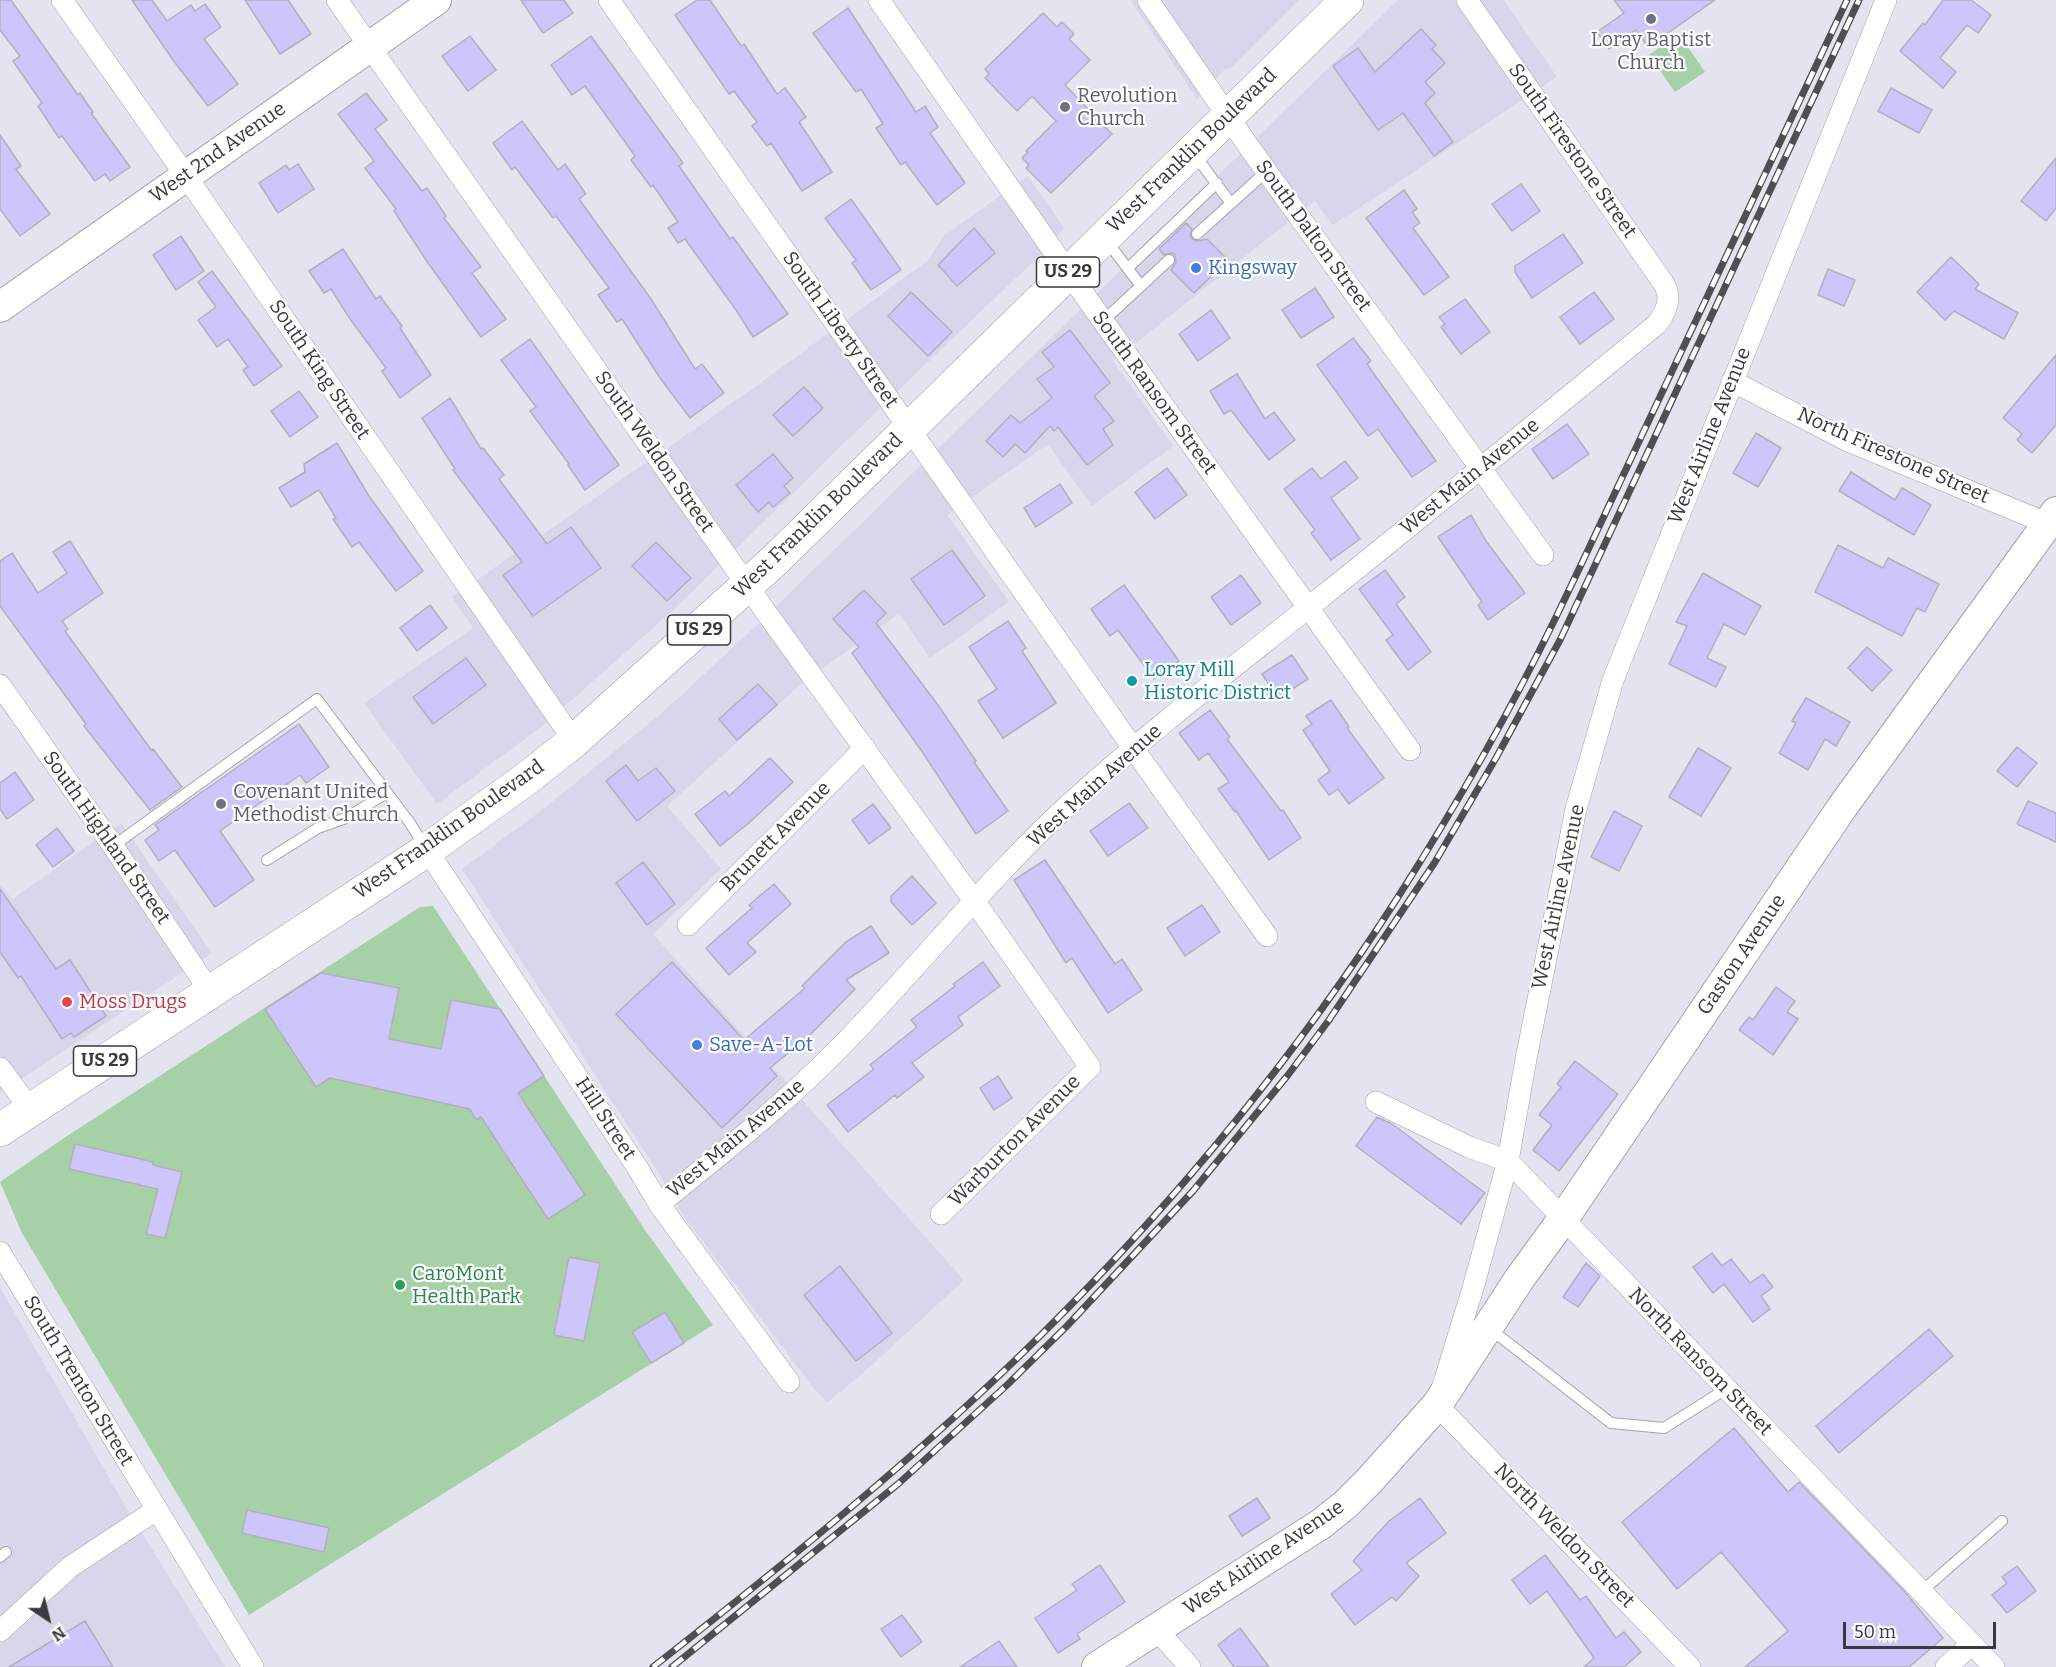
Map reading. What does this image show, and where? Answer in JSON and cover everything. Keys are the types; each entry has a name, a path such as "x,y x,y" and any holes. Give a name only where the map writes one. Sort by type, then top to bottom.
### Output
{"main road":[{"name":"West 2nd Avenue","path":"0,306 436,0"},
{"name":"West Franklin Boulevard","path":"0,1130 427,850 574,741 748,585 1347,0"},
{"name":"Gaston Avenue","path":"1437,1405 1476,1321 1563,1219 1843,806 2053,521"},
{"name":"West Airline Avenue","path":"1097,1667 1321,1524 1346,1504 1437,1405"}],"street":[{"name":"South King Street","path":"62,0 186,176 574,741"},
{"name":"South Weldon Street","path":"337,0 748,585 975,902"},
{"name":"South Liberty Street","path":"609,0 1267,936"},
{"name":"South Ransom Street","path":"879,0 1068,272 1308,608"},
{"name":"South Dalton Street","path":"1148,0 1228,117 1543,555"},
{"name":"South Firestone Street","path":"1467,0 1664,284 1669,297 1668,305"},
{"name":"West Airline Avenue","path":"1476,1321 1576,809 1613,680 1886,0"},
{"name":"West Main Avenue","path":"659,1204 798,1088 848,1039 1033,840 1133,748 1657,324 1668,305"},
{"name":"North Firestone Street","path":"1732,381 1846,440 2053,521"},
{"path":"1308,608 1410,750"},
{"name":"South Highland Street","path":"0,685 113,846 211,993"},
{"name":"Brunett Avenue","path":"688,925 864,748"},
{"name":"Hill Street","path":"427,850 659,1204 789,1382"},
{"name":"Warburton Avenue","path":"941,1214 1090,1067 975,902"},
{"path":"0,1068 31,1110"},
{"name":"North Ransom Street","path":"1376,1102 1469,1147 1508,1161 1994,1667"},
{"name":"South Trenton Street","path":"0,1252 253,1667"},
{"name":"North Weldon Street","path":"1437,1405 1690,1667"},
{"path":"0,1631 70,1567 156,1510"},
{"path":"1156,1629 1190,1667"},
{"path":"1946,1667 1971,1645"}],"lane":[{"path":"1192,151 1230,202"},
{"path":"1197,234 1267,171"},
{"path":"1128,268 1217,183"},
{"path":"1104,237 1141,286"},
{"path":"1104,321 1169,260"},
{"path":"113,846 317,699 410,823 427,850"},
{"path":"267,860 318,828 346,818 387,793"},
{"path":"1476,1321 1611,1423 1664,1428 1726,1389"},
{"path":"1921,1593 2002,1521"}],"shaded area":[{"path":"1130,0 1299,0 1232,67 1224,70 1197,98"},
{"path":"1398,0 1504,0 1557,77 1333,225 1315,201 1113,361 1173,446 1092,506 1048,444 947,515 1009,602 930,658 899,614 802,683 667,806 721,869 653,934 964,1280 827,1403 682,1214 661,1177 462,869 542,810 662,713 755,627"},
{"path":"1028,176 1064,228 1040,255 670,613 541,727 437,804 364,703 473,628 452,597 751,390 927,261 944,236"},
{"path":"121,823 212,953 0,1093 0,884 12,899"},
{"path":"0,1287 124,1504 225,1667 0,1667"}],"green space":[{"path":"1679,34 1705,72 1675,92 1649,55"},
{"name":"CaroMont Health Park","path":"433,906 645,1230 713,1325 249,1615 22,1233 0,1182 420,907"}],"building":[{"path":"0,0 11,0 78,95 80,93 93,112 91,113 130,167 110,181 105,174 95,181 62,136 59,138 38,106 42,103 13,61 20,56 0,30"},
{"path":"132,0 152,0 167,21 191,5 195,11 205,4 221,27 204,39 238,84 208,106"},
{"path":"245,0 288,0 311,34 280,54"},
{"path":"521,0 564,0 573,13 543,33"},
{"path":"697,0 710,0 741,46 744,44 777,94 785,88 806,117 799,122 832,172 802,191 771,143 767,146 752,126 757,122 734,91 729,94 675,15"},
{"name":"Loray Baptist Church","path":"1614,0 1715,0 1648,47 1636,30 1609,49 1597,32 1624,13"},
{"path":"1943,0 1971,0 1991,15 1978,33 1967,25 1940,58 1956,72 1943,88 1900,51 1923,23 1925,25"},
{"path":"848,8 916,112 925,106 938,127 930,133 965,183 937,205 905,162 901,165 876,128 883,124 861,89 856,92 813,33"},
{"name":"Revolution Church","path":"1043,13 1057,27 1062,22 1074,34 1069,39 1090,60 1065,85 1112,134 1051,193 1026,168 1029,165 1022,158 1056,121 1032,96 1017,111 985,78 989,74 985,69"},
{"path":"1421,29 1436,45 1432,49 1445,63 1425,82 1435,93 1425,103 1453,142 1434,156 1403,113 1378,130 1333,66 1358,48 1375,72"},
{"path":"470,36 496,70 468,91 442,56"},
{"path":"591,36 683,163 679,166 730,239 733,237 788,314 753,337 685,239 678,243 668,228 678,222 653,185 651,187 631,160 635,156 585,86 572,95 551,65"},
{"path":"1891,88 1932,110 1919,133 1878,111"},
{"path":"366,93 387,120 375,129 422,191 427,188 446,216 444,218 481,267 472,273 506,319 481,337 426,260 394,211 396,209 365,168 374,161 338,114"},
{"path":"522,121 558,170 565,164 586,194 579,199 651,299 695,369 702,364 724,393 690,418 660,378 622,319 617,322 598,295 609,288 556,216 553,218 515,167 512,170 493,143"},
{"path":"0,135 21,166 16,169 50,214 20,236 0,209"},
{"path":"2056,158 2056,208 2046,221 2021,201"},
{"path":"298,164 314,189 278,213 259,183 286,165 289,170"},
{"path":"1521,184 1540,211 1512,231 1492,204"},
{"path":"1404,190 1417,209 1412,212 1420,223 1413,228 1449,277 1424,295 1366,218"},
{"path":"851,199 901,270 871,290 852,263 856,260 825,218"},
{"name":"Kingsway","path":"1186,223 1192,229 1190,235 1192,239 1198,241 1207,239 1228,260 1194,293 1171,270 1176,262 1175,255 1171,253 1164,255 1159,249"},
{"path":"974,228 995,253 957,286 938,265"},
{"path":"1563,234 1583,263 1532,298 1515,272 1515,266"},
{"path":"181,236 204,271 176,290 153,255"},
{"path":"343,249 376,299 380,296 402,326 400,328 431,375 400,398 382,371 386,368 331,289 324,293 309,271"},
{"path":"1951,257 1979,284 1975,289 2018,313 2004,339 1954,311 1945,320 1917,292"},
{"path":"1828,269 1855,280 1844,306 1818,295"},
{"path":"212,271 282,366 254,386 243,370 248,367 228,339 217,347 198,320 216,307 198,282"},
{"path":"1315,288 1334,317 1301,338 1282,310"},
{"path":"911,292 952,332 928,356 888,316"},
{"path":"1594,292 1614,319 1580,344 1560,317"},
{"path":"1465,299 1490,332 1461,354 1441,327 1445,324 1439,317"},
{"path":"1211,310 1230,338 1198,361 1179,334"},
{"path":"1070,330 1110,383 1094,396 1114,421 1103,429 1113,445 1087,465 1058,427 1054,431 1050,426 1025,453 1015,444 1003,457 986,441 1011,415 1020,423 1052,398 1037,379 1054,367 1042,352"},
{"path":"1353,338 1371,361 1367,364 1436,461 1412,477 1378,429 1368,436 1317,365"},
{"path":"530,339 619,465 585,490 530,411 536,407 501,360"},
{"path":"2056,355 2056,425 2032,453 2017,440 2022,434 2003,418"},
{"path":"1237,374 1265,419 1274,412 1295,440 1269,460 1231,410 1224,414 1210,391"},
{"path":"804,387 823,408 793,436 773,415"},
{"path":"299,391 318,417 290,437 271,411"},
{"path":"450,398 481,449 483,448 504,475 499,479 547,544 571,527 601,568 533,616 503,575 522,562 453,470 455,469 422,418"},
{"path":"1567,424 1589,454 1553,479 1532,449"},
{"path":"1756,433 1781,448 1758,487 1733,473"},
{"path":"337,443 369,496 423,571 396,591 359,542 352,547 333,519 336,518 319,490 291,507 279,488 305,472 304,464"},
{"path":"773,454 793,478 784,486 790,493 773,507 769,502 758,512 736,485"},
{"path":"1345,461 1358,478 1331,498 1360,539 1331,560 1311,533 1315,530 1284,489 1312,468 1321,479"},
{"path":"1167,468 1187,495 1155,519 1135,492"},
{"path":"1851,472 1895,500 1902,488 1931,505 1914,535 1839,491"},
{"path":"1060,484 1072,503 1036,527 1024,508"},
{"path":"1471,515 1486,541 1525,593 1488,620 1478,605 1482,602 1438,537"},
{"path":"70,541 103,593 62,621 68,629 65,631 152,751 153,749 182,787 150,810 84,726 86,724 0,606 0,561 12,553 38,593 67,573 53,552"},
{"path":"656,542 691,578 667,601 632,566"},
{"path":"1838,545 1883,568 1888,558 1939,584 1925,612 1917,608 1902,636 1815,592"},
{"path":"952,550 985,596 944,625 911,579"},
{"path":"1385,570 1405,597 1396,604 1431,652 1408,670 1386,640 1393,635 1359,589"},
{"path":"1703,573 1761,606 1745,635 1724,624 1707,658 1726,667 1716,687 1669,664 1687,626 1676,622"},
{"path":"1241,575 1261,603 1231,625 1211,597"},
{"path":"1124,585 1179,661 1154,679 1118,630 1110,636 1091,609"},
{"path":"864,590 886,613 876,623 938,705 1008,811 976,834 923,753 852,653 859,647 833,619"},
{"path":"430,605 447,628 417,651 400,628"},
{"path":"1008,621 1026,648 1022,651 1056,703 1003,738 978,701 997,689 969,647"},
{"path":"1867,647 1892,670 1872,691 1848,668"},
{"path":"1292,655 1308,679 1278,698 1262,674"},
{"path":"466,658 486,685 433,724 413,697"},
{"path":"758,684 777,705 737,740 719,719"},
{"path":"1806,698 1850,722 1836,746 1825,739 1808,770 1779,753 1796,723 1792,721"},
{"path":"1331,700 1349,727 1347,728 1384,778 1349,804 1338,789 1329,795 1318,780 1330,771 1303,730 1312,724 1306,716"},
{"path":"1210,710 1230,737 1227,739 1281,811 1283,810 1301,838 1269,860 1218,789 1229,782 1208,753 1199,760 1179,733"},
{"name":"Covenant United Methodist Church","path":"299,724 329,767 306,783 300,775 220,831 254,880 215,907 175,850 159,861 145,840 159,830 155,825"},
{"path":"2017,747 2037,763 2017,787 1997,771"},
{"path":"1698,748 1731,768 1701,816 1669,797"},
{"path":"770,758 793,782 720,846 695,814 725,791 729,796"},
{"path":"626,765 638,781 656,768 675,791 637,821 606,781"},
{"path":"15,772 34,800 7,819 0,809 0,783"},
{"path":"2028,801 2056,813 2056,842 2017,824"},
{"path":"1129,803 1148,828 1108,856 1090,831"},
{"path":"873,804 891,828 869,844 852,820"},
{"path":"1614,811 1642,826 1619,871 1591,857"},
{"path":"57,828 74,851 53,867 36,845"},
{"path":"1045,860 1115,964 1122,959 1142,990 1108,1013 1072,958 1066,963 1014,880"},
{"path":"643,862 675,904 647,925 616,883"},
{"path":"912,876 936,903 912,925 891,902 891,896"},
{"path":"774,884 791,904 747,943 756,952 729,975 706,948 752,908 749,905"},
{"path":"0,889 56,969 70,960 106,1016 74,1037 71,1033 62,1039 21,976 18,978 0,952"},
{"path":"1202,905 1220,932 1185,956 1167,928"},
{"name":"Save-A-Lot","path":"871,926 889,953 846,980 855,989 811,1034 770,1068 777,1076 722,1128 616,1014 672,962 744,1040 805,988 802,986 846,942"},
{"path":"983,962 1000,986 958,1017 963,1025 912,1063 924,1077 897,1098 895,1095 848,1132 827,1105 874,1069 870,1065 917,1027 911,1020"},
{"path":"321,973 399,988 389,1039 441,1049 451,1000 500,1009 544,1076 518,1093 585,1195 548,1219 481,1117 476,1120 470,1109 330,1078 316,1087 265,1009"},
{"path":"1776,987 1795,1001 1787,1012 1798,1019 1773,1055 1739,1030 1749,1017 1753,1020"},
{"path":"1575,1061 1618,1094 1559,1171 1533,1150 1552,1125 1539,1115 1561,1087 1557,1084"},
{"path":"998,1076 1012,1098 994,1110 980,1088"},
{"path":"1377,1117 1392,1124 1485,1193 1461,1224 1356,1146"},
{"path":"75,1144 153,1162 153,1165 182,1172 165,1238 146,1234 158,1189 69,1169"},
{"path":"1712,1253 1722,1266 1731,1259 1750,1283 1763,1274 1773,1287 1761,1296 1770,1309 1753,1322 1724,1284 1713,1293 1693,1267"},
{"path":"569,1257 600,1263 584,1341 554,1335"},
{"path":"1586,1263 1600,1276 1578,1307 1563,1297"},
{"path":"840,1266 892,1333 856,1361 804,1295"},
{"path":"665,1312 684,1343 651,1363 632,1332"},
{"path":"1929,1329 1953,1356 1839,1453 1816,1426"},
{"path":"1734,1428 1788,1492 1799,1482 1905,1592 1943,1638 1909,1667 1745,1667 1788,1631 1721,1552 1677,1589 1622,1522"},
{"path":"1257,1498 1270,1518 1242,1536 1229,1516"},
{"path":"1420,1498 1446,1533 1406,1563 1419,1576 1396,1601 1392,1597 1355,1625 1331,1594 1362,1570 1353,1561 1389,1521"},
{"path":"247,1510 329,1528 324,1552 242,1533"},
{"path":"1545,1555 1580,1600 1586,1596 1616,1638 1624,1632 1641,1652 1624,1667 1584,1667 1594,1658 1547,1591 1530,1604 1512,1580"},
{"path":"1100,1565 1125,1602 1077,1634 1080,1639 1058,1653 1035,1618 1077,1590 1072,1584"},
{"path":"2017,1566 2036,1591 2007,1613 1992,1595 2007,1583 2002,1577"},
{"path":"902,1615 922,1642 901,1657 881,1629"},
{"path":"85,1621 113,1667 9,1667"},
{"path":"1240,1628 1269,1667 1234,1667 1218,1645"},
{"path":"999,1641 1017,1667 960,1667"}],"railway":[{"path":"653,1667 852,1506 949,1422 1042,1334 1140,1232 1232,1125 1276,1070 1359,956 1420,863 1482,758 1539,651 1847,0"},
{"path":"672,1667 898,1484 1006,1386 1067,1326 1193,1191 1288,1075 1329,1020 1435,862 1496,758 1560,640 1859,0"}],"place":[{"name":"Loray Baptist Church","path":"1651,19"},
{"name":"Revolution Church","path":"1065,107"},
{"name":"Kingsway","path":"1196,268"},
{"name":"Loray Mill Historic District","path":"1132,681"},
{"name":"Covenant United Methodist Church","path":"221,804"},
{"name":"Moss Drugs","path":"67,1002"},
{"name":"Save-A-Lot","path":"697,1045"},
{"name":"CaroMont Health Park","path":"400,1285"}]}
